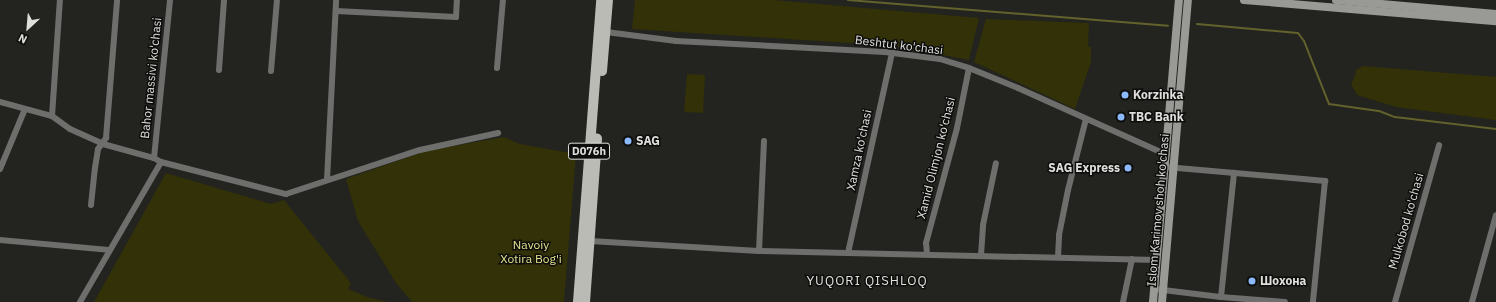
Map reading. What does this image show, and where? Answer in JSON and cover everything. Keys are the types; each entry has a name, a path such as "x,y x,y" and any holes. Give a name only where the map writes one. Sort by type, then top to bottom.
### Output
{"main road":[{"name":"D076h","path":"578,302 601,0"},
{"name":"D076h","path":"586,302 608,0"},
{"name":"Islom Karimov shoh ko'chasi","path":"1162,302 1164,289 1170,168 1167,155 1179,0"},
{"name":"Islom Karimov shoh ko'chasi","path":"1154,302 1157,260 1170,168 1188,0"},
{"path":"1244,0 1375,5 1496,14"},
{"path":"1336,0 1496,21"}],"street":[{"path":"52,116 60,0"},
{"path":"91,206 98,149 106,138 117,0"},
{"name":"Bahor massivi ko'chasi","path":"154,158 170,0"},
{"path":"219,70 224,0"},
{"path":"271,71 277,0"},
{"path":"327,180 336,0"},
{"path":"336,11 456,17 457,0"},
{"path":"497,68 503,0"},
{"name":"Beshtut ko'chasi","path":"606,32 676,41 892,53 940,59 969,68 1018,88 1167,155"},
{"name":"Xamza ko'chasi","path":"848,253 892,53"},
{"name":"Xamid Olimjon ko'chasi","path":"927,254 926,243 957,128 969,68"},
{"path":"0,102 52,116 70,129 103,144 154,158 161,162 286,194 420,150 498,133"},
{"path":"0,169 25,109"},
{"path":"1058,257 1059,235 1068,190 1086,119"},
{"path":"759,251 764,141"},
{"name":"Mulkobod ko'chasi","path":"1395,302 1439,145"},
{"path":"80,302 161,162"},
{"path":"981,255 983,225 996,163"},
{"path":"1170,168 1325,181 1313,302"},
{"path":"1221,297 1234,173"},
{"path":"1472,302 1496,215"},
{"path":"0,240 109,250"},
{"path":"590,241 759,251 1157,260"},
{"path":"1123,302 1132,259"},
{"path":"1155,289 1221,297 1285,302"}],"green space":[{"path":"635,0 773,0 979,18 969,60 896,46 632,29"},
{"path":"986,19 1089,23 1088,46 1091,47 1091,62 1075,109 974,62"},
{"path":"1363,66 1496,77 1496,120 1396,107 1357,95 1351,84 1356,70"},
{"path":"687,74 705,75 703,113 684,112"},
{"name":"Navoiy Xotira Bog'i","path":"504,137 520,144 576,154 564,302 412,302 396,283 358,221 346,179 426,151"},
{"path":"166,173 271,204 284,200 351,283 348,289 370,298 388,302 94,302"}],"waterway":[{"path":"848,0 1168,26"},
{"path":"1197,24 1298,33 1304,41 1329,104 1379,111 1395,117 1496,129"}],"place":[{"name":"Korzinka","path":"1125,95"},
{"name":"TBC Bank","path":"1121,117"},
{"name":"SAG","path":"628,141"},
{"name":"SAG Express","path":"1128,168"},
{"name":"Шохона","path":"1252,281"}],"district":[{"name":"YUQORI QISHLOQ","path":"867,281"}]}
